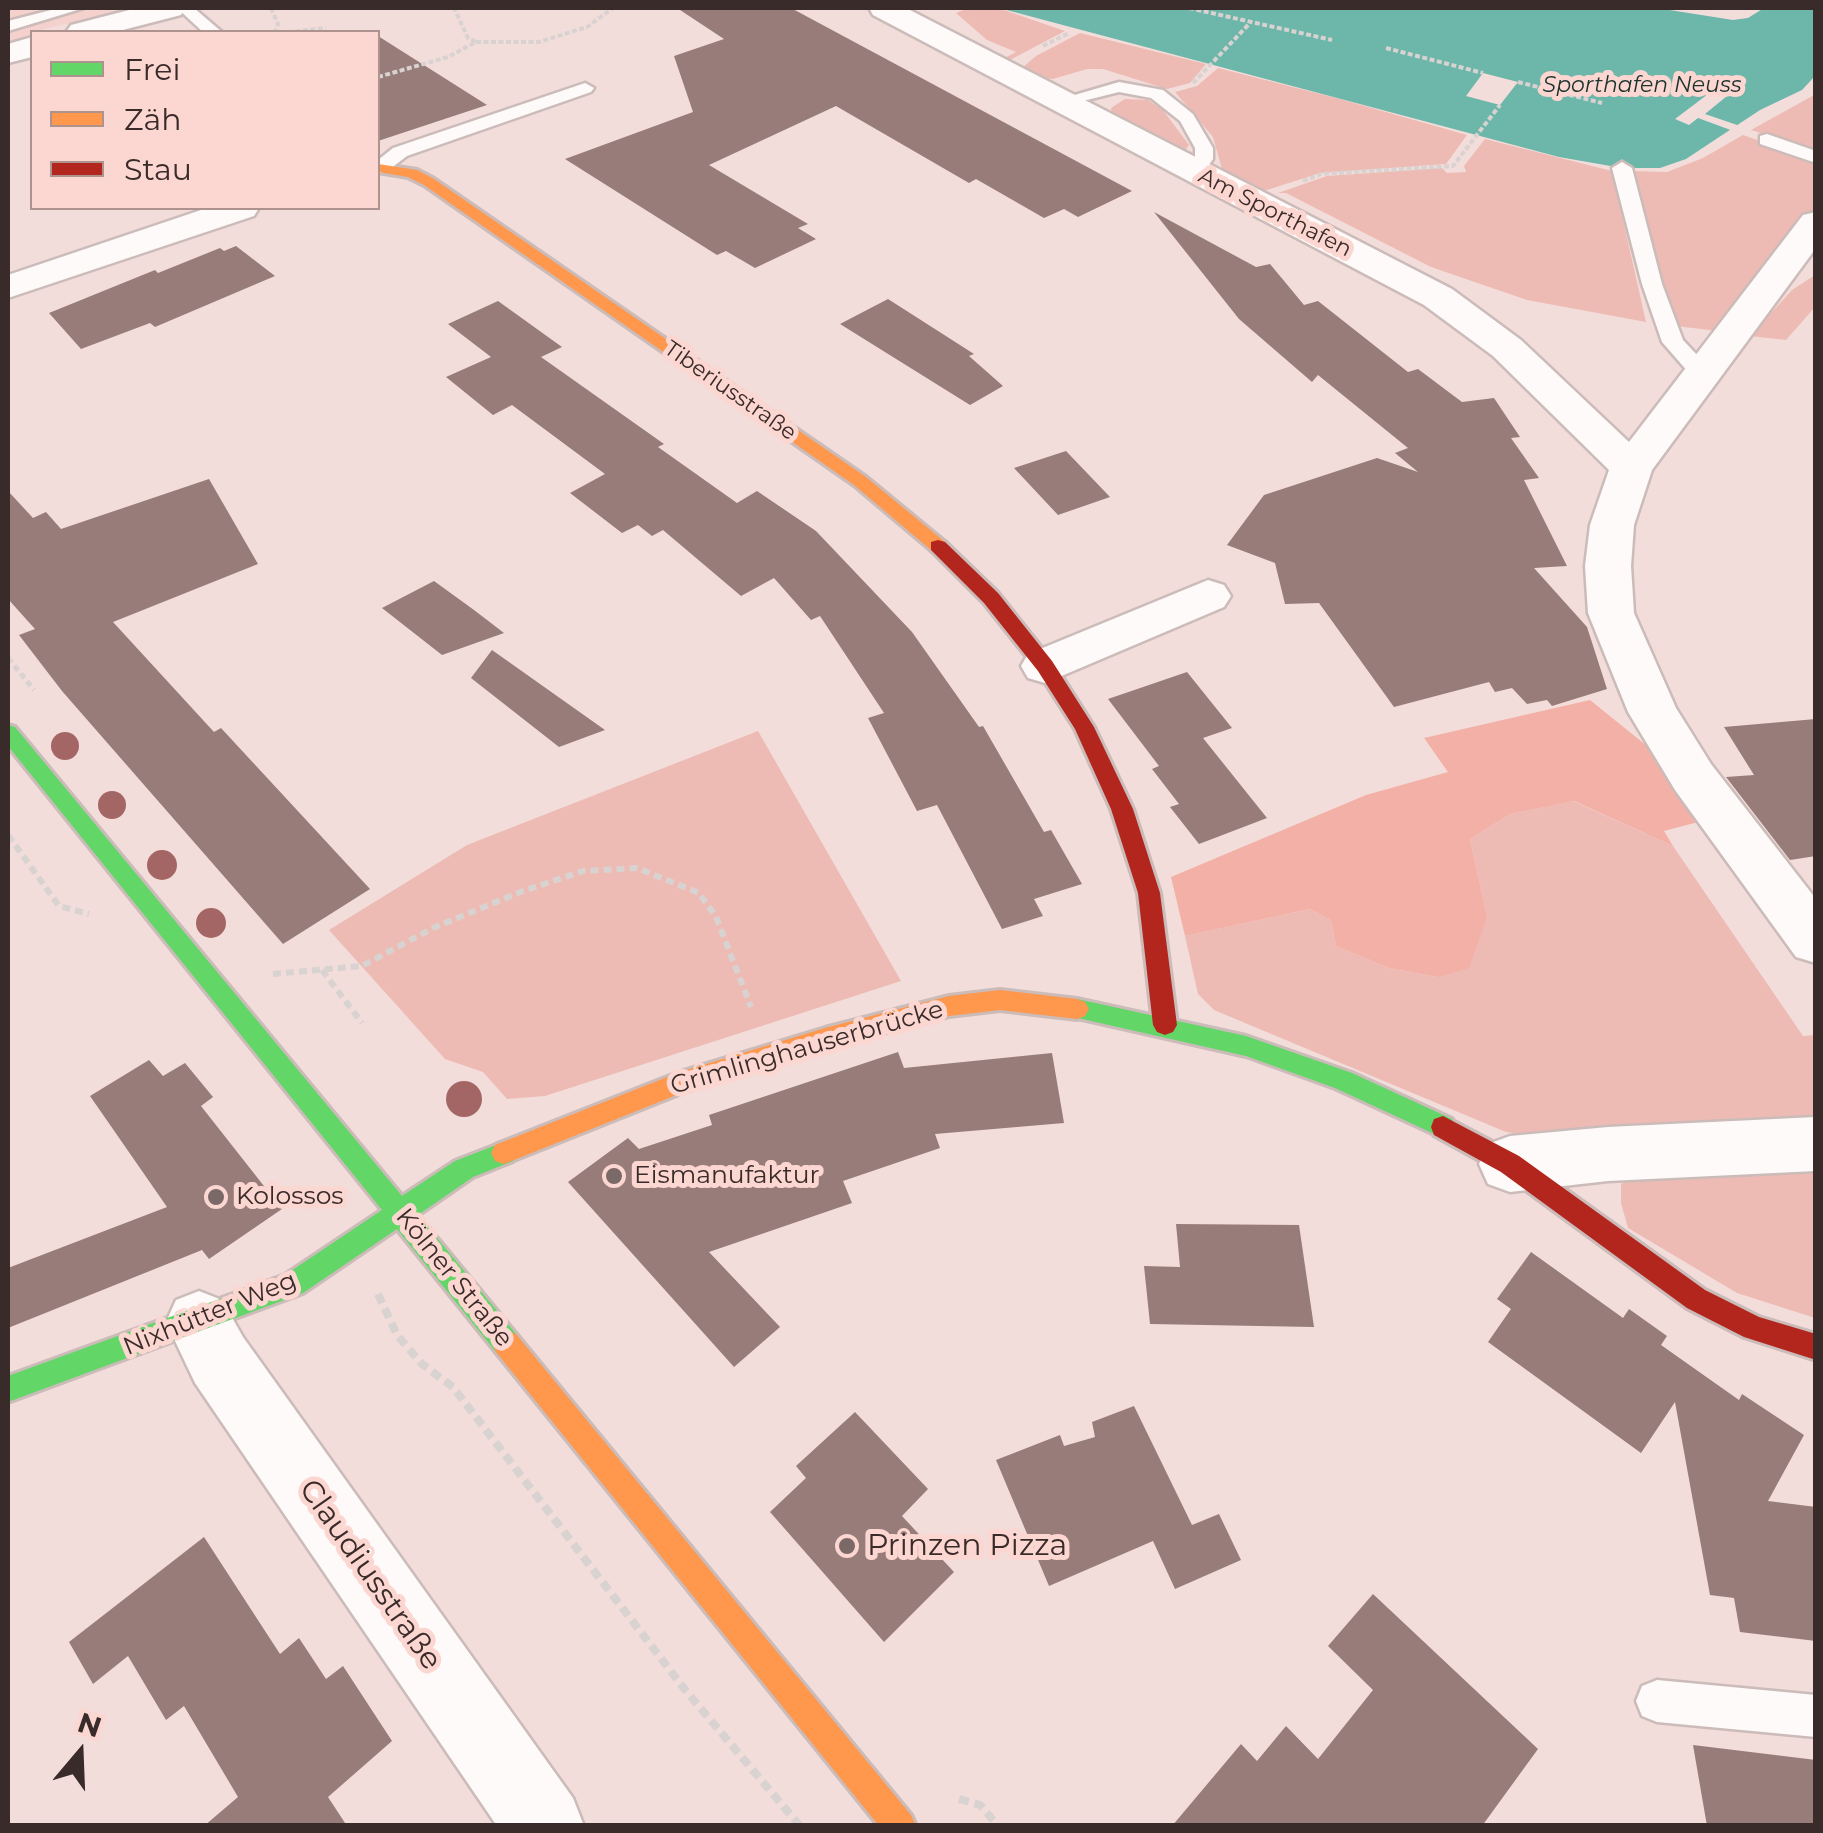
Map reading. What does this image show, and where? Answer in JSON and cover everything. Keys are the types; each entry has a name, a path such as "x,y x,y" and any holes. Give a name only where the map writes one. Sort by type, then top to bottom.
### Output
{"street":[{"path":"84,26 170,8"},
{"name":"Am Sporthafen","path":"884,8 1438,297 1473,320 1568,403 1631,468"},
{"name":"Tiberiusstraße","path":"380,168 412,173 429,182 860,481 926,534 990,598 1045,666 1084,728 1122,809 1149,893 1164,1025"},
{"path":"8,286 235,210"},
{"path":"1816,222 1733,331 1704,376 1631,468 1612,525 1608,566 1612,612 1654,712 1693,777 1816,941"},
{"path":"1045,666 1208,596"},
{"name":"Kölner Straße","path":"8,732 900,1826"},
{"name":"Grimlinghauserbrücke","path":"400,1211 464,1169 680,1082 949,1006 1000,1000 1053,1004 1164,1025 1246,1046 1343,1080 1420,1114 1510,1164 1696,1299 1754,1328 1815,1350"},
{"path":"1510,1164 1608,1154 1816,1144"},
{"name":"Nixhütter Weg","path":"8,1390 294,1284 400,1211"},
{"name":"Claudiusstraße","path":"199,1322 220,1360 545,1826"}],"lane":[{"path":"186,8 211,30"},
{"path":"8,26 84,26"},
{"path":"380,167 400,152 585,88"},
{"path":"1063,101 1118,88 1157,94 1187,118 1204,148 1204,159 1194,170"},
{"path":"1767,140 1816,157"},
{"path":"1622,168 1652,284 1673,342 1704,376"},
{"path":"1657,1701 1816,1716"}],"path":[{"path":"454,8 468,38 476,42 539,42 586,27 613,8"},
{"path":"1188,8 1332,40"},
{"path":"1204,72 1251,22"},
{"path":"307,30 326,28"},
{"path":"380,76 448,57 476,42"},
{"path":"1386,48 1483,73"},
{"path":"1518,82 1602,103"},
{"path":"1253,201 1321,174 1453,166 1500,105"},
{"path":"267,975 362,966 433,928 583,871 636,868 672,879 699,893 716,917 758,1025"},
{"path":"322,970 362,1023"},
{"path":"353,1242 397,1335 422,1364 452,1388 686,1691 800,1826"}],"shaded area":[{"path":"8,8 133,8 30,30 30,37 8,43"},
{"path":"968,8 998,8 1065,31 1008,61 1003,59 1016,52 987,40 956,13"},
{"path":"1080,33 1206,64 1190,83 1167,89 1103,69 1087,69 1053,79 1037,78 1022,68 1036,56"},
{"path":"1218,68 1467,135 1446,164 1320,173 1264,191 1222,169 1213,137 1175,92 1197,86"},
{"path":"1814,95 1815,150 1751,130"},
{"path":"1125,99 1148,100 1163,110 1189,145 1184,152 1112,118 1111,108"},
{"path":"1743,135 1806,157 1815,166 1815,208 1718,331 1676,326 1631,171 1667,172 1703,158"},
{"path":"1485,139 1612,171 1646,322 1527,300 1431,267 1286,193 1278,193 1327,176 1442,168 1447,173 1466,172 1464,166"},
{"path":"1815,275 1815,307 1786,340 1750,336 1792,290"},
{"path":"1590,700 1652,750 1702,821 1664,831 1673,846 1574,801 1510,814 1470,839 1487,917 1469,968 1437,977 1389,968 1336,946 1331,920 1310,909 1185,936 1171,877 1366,795 1448,772 1424,738"},
{"path":"758,731 901,981 545,1096 507,1099 483,1072 445,1059 329,930 467,845"},
{"path":"1573,801 1673,846 1803,1036 1815,1035 1815,1122 1535,1136 1506,1132 1214,1010 1198,994 1185,936 1310,909 1331,920 1336,946 1389,968 1437,977 1487,917 1470,839 1510,814"},
{"path":"1815,1162 1815,1318 1737,1293 1628,1228 1621,1184 1638,1174"}],"water":[{"name":"Sporthafen Neuss","path":"999,8 1657,8 1733,20 1748,18 1764,8 1815,8 1815,76 1802,90 1760,110 1686,159 1660,168 1622,168 1559,157"}],"pier":[{"path":"1483,73 1518,82 1500,105 1466,96"},
{"path":"1712,91 1727,96 1705,114 1743,127 1736,132 1698,118 1689,125 1675,119"}],"building":[{"path":"677,8 791,8 1132,191 1078,217 1064,209 1044,218 976,179 969,183 836,106 709,165 808,224 798,228 816,239 755,268 726,251 717,255 565,159 693,112 674,56 724,39"},
{"path":"380,37 487,105 380,140"},
{"path":"1154,212 1256,267 1270,264 1304,305 1318,301 1408,372 1418,369 1462,402 1494,398 1520,437 1511,438 1539,478 1524,480 1567,566 1534,568 1587,627 1607,689 1552,706 1547,700 1527,704 1512,688 1495,692 1489,682 1394,707 1319,603 1285,604 1275,563 1227,545 1264,495 1377,458 1418,472 1395,453 1408,448 1318,375 1312,382 1239,319"},
{"path":"236,246 275,276 155,327 150,323 81,349 49,313 155,270 158,273 220,248 224,251"},
{"path":"888,299 974,354 969,356 1003,386 970,405 840,324"},
{"path":"498,301 562,347 541,357 664,444 658,447 737,503 757,491 816,531 912,632 979,727 983,726 1044,832 1051,830 1082,884 1034,899 1043,916 1002,929 937,805 917,811 868,718 884,713 820,616 811,620 774,578 741,596 663,530 652,536 638,525 622,533 570,493 605,474 512,405 493,415 446,377 491,357 448,324"},
{"path":"1066,451 1110,497 1058,515 1014,468"},
{"path":"209,479 258,564 113,622 214,732 221,728 370,889 283,944 62,691 19,635 35,629 8,599 8,491 33,518 46,512 61,529"},
{"path":"434,581 504,633 442,655 382,608"},
{"path":"492,650 605,730 559,747 471,678"},
{"path":"1187,672 1232,728 1203,738 1267,818 1199,844 1170,807 1179,804 1152,769 1159,766 1108,699"},
{"path":"1816,719 1816,856 1790,860 1726,777 1754,775 1724,727"},
{"path":"898,1052 904,1068 1052,1053 1064,1123 935,1134 940,1148 843,1181 852,1203 709,1252 780,1327 734,1367 568,1182 628,1138 639,1149 712,1125 709,1115"},
{"name":"Kolossos","path":"149,1060 163,1076 185,1063 213,1097 201,1106 282,1209 209,1259 202,1250 8,1328 8,1268 167,1207 90,1096"},
{"path":"1176,1224 1299,1225 1314,1327 1150,1324 1144,1266 1180,1267"},
{"path":"1531,1252 1623,1318 1629,1309 1667,1336 1661,1345 1739,1400 1742,1394 1804,1435 1768,1501 1816,1507 1816,1641 1740,1632 1734,1598 1710,1595 1675,1402 1641,1453 1488,1342 1511,1309 1497,1299"},
{"path":"1134,1406 1192,1525 1219,1514 1241,1560 1175,1589 1153,1541 1049,1586 996,1460 1060,1435 1064,1446 1095,1437 1092,1422"},
{"path":"855,1412 928,1489 902,1516 954,1572 884,1642 770,1512 806,1478 796,1466"},
{"path":"204,1537 280,1654 299,1638 326,1679 343,1666 392,1741 328,1797 347,1826 204,1826 238,1797 184,1706 166,1720 128,1656 93,1684 69,1642"},
{"path":"1373,1594 1538,1749 1482,1826 1172,1826 1241,1744 1257,1761 1286,1726 1318,1759 1373,1690 1328,1646"},
{"path":"1693,1745 1816,1760 1816,1826 1707,1826"}],"traffic: fast":[{"path":"8,732 506,1343"},
{"path":"1077,1009 1246,1046 1343,1080 1443,1127"},
{"path":"8,1389 294,1284 464,1169 504,1153"}],"traffic: slow":[{"path":"380,168 412,173 429,182 860,481 938,546"},
{"path":"504,1153 680,1083 825,1038 949,1006 1000,1000 1077,1009"},
{"path":"506,1343 900,1826"}],"traffic: jam":[{"path":"938,546 991,598 1045,666 1084,727 1122,809 1149,893 1165,1025"},
{"path":"1443,1127 1510,1164 1696,1299 1754,1328 1816,1347"}],"place":[{"name":"Eismanufaktur","path":"614,1176"},
{"name":"Kolossos","path":"216,1197"},
{"name":"Prinzen Pizza","path":"847,1546"}]}
